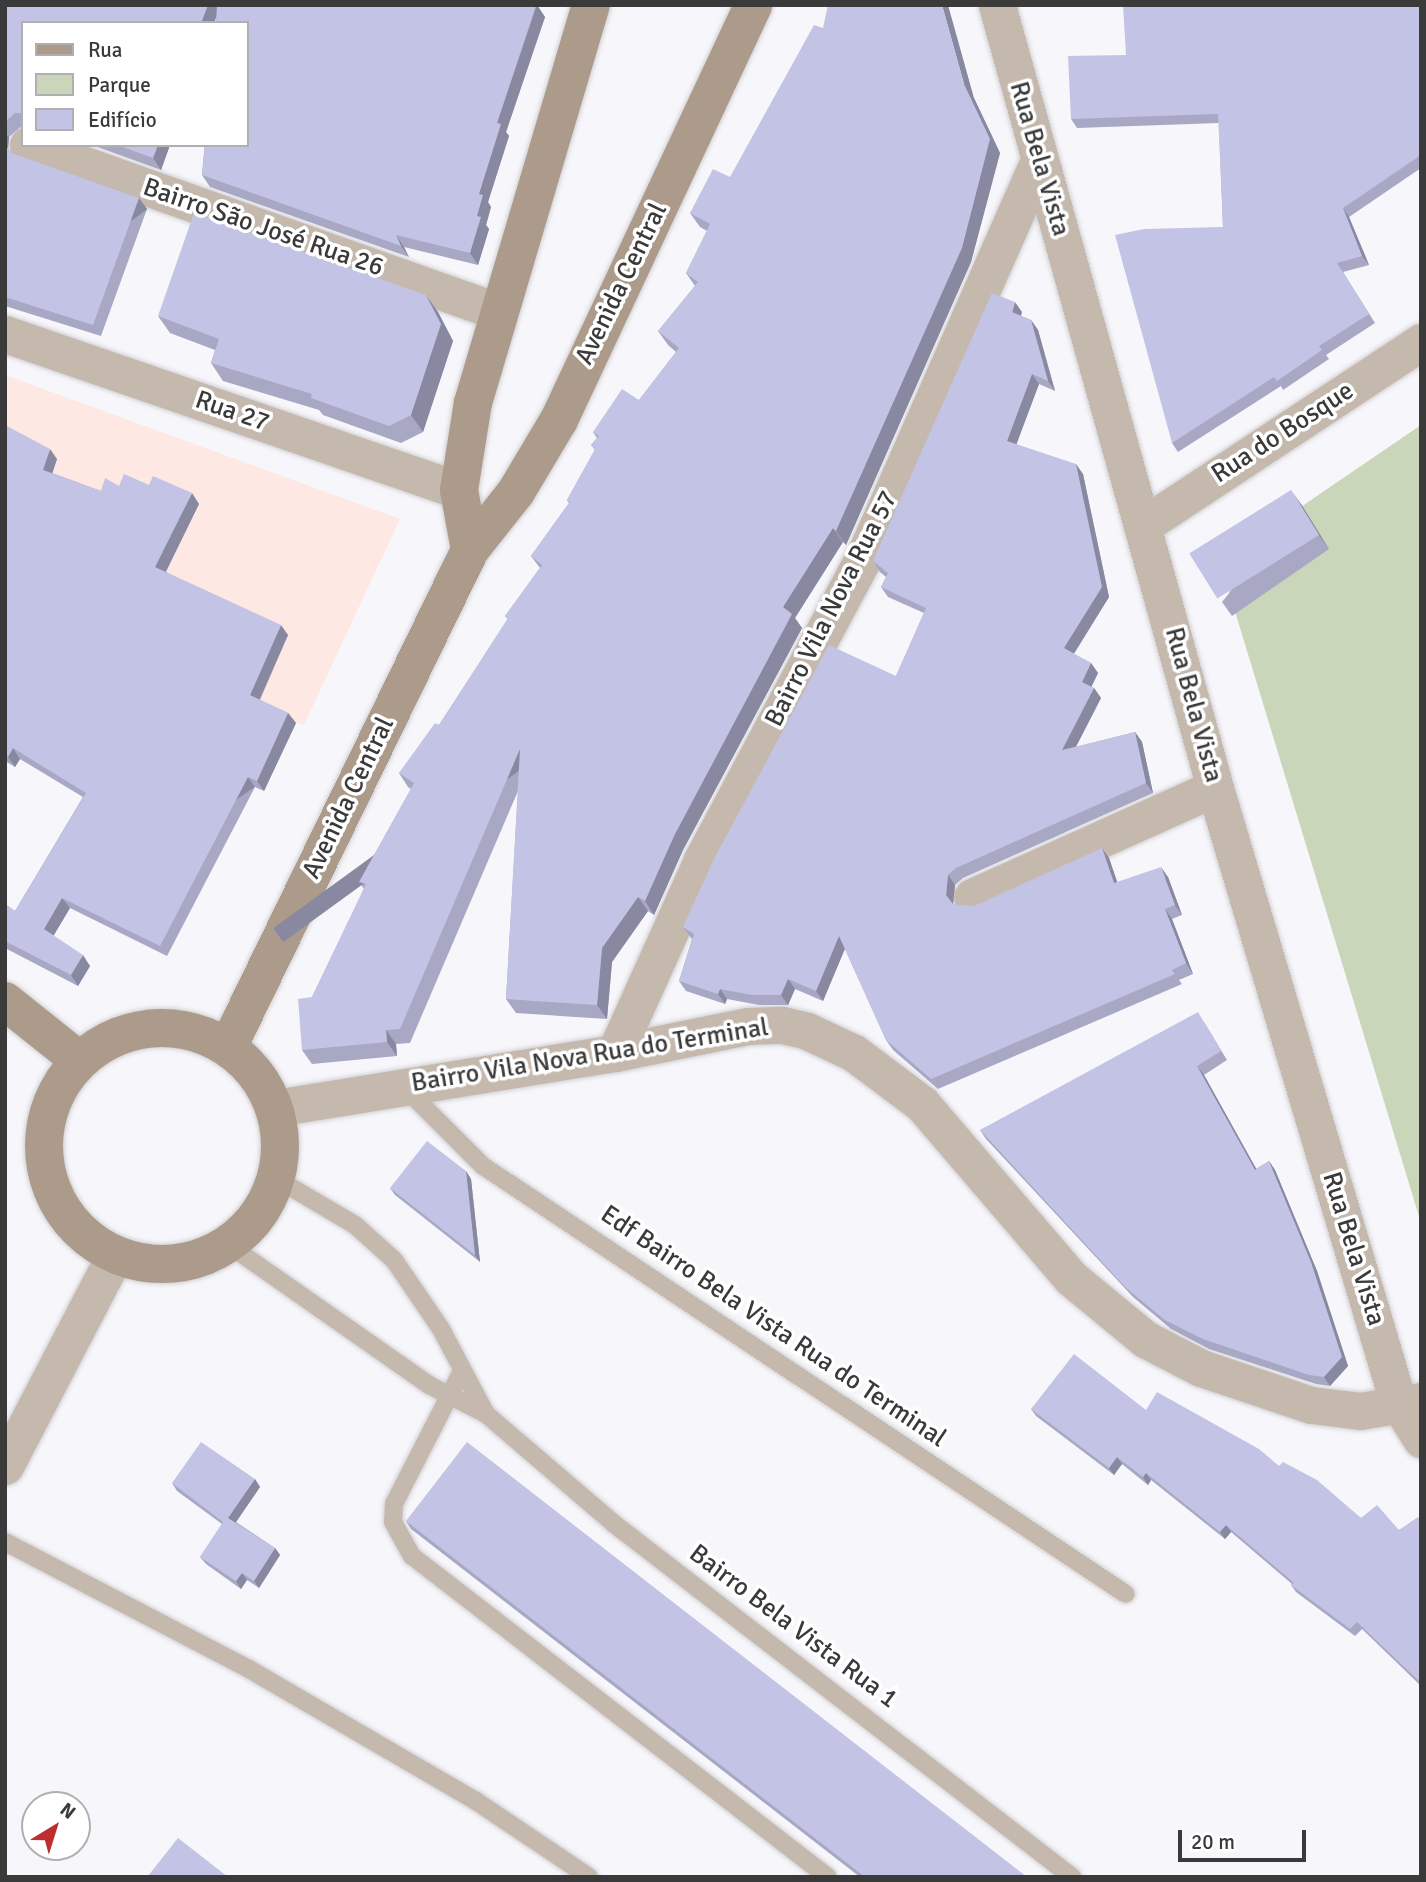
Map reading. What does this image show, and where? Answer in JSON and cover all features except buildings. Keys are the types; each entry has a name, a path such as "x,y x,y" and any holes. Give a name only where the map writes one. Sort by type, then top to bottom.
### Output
{"street":[{"path":"470,550 458,490 473,403 498,311 591,5"},
{"name":"Avenida Central","path":"228,1047 470,550 516,492 559,420 753,5"},
{"name":"Rua Bela Vista","path":"997,5 1039,161 1145,524 1215,788 1421,1439"},
{"name":"Bairro São José Rua 26","path":"33,147 498,311"},
{"name":"Bairro Vila Nova Rua 57","path":"615,1053 702,860 864,557 1039,161"},
{"name":"Rua 27","path":"5,334 458,490"},
{"name":"Rua do Bosque","path":"1145,524 1421,342"},
{"path":"972,897 1215,788"},
{"path":"5,1001 79,1060"},
{"name":"Bairro Vila Nova Rua do Terminal","path":"275,1108 615,1053 748,1026 782,1025 829,1040 922,1104 1070,1278 1145,1339 1202,1368 1311,1405 1360,1411 1410,1402"},
{"path":"151,1027 191,1031 228,1047 257,1074 275,1108 281,1143 277,1180 258,1216 229,1245 173,1265 115,1255 75,1226 59,1207 46,1172 42,1142 47,1112 59,1084 79,1060 112,1037 151,1027"},
{"path":"5,1465 115,1255"}],"lane":[{"name":"Edf Bairro Bela Vista Rua do Terminal","path":"404,1087 483,1166 1126,1594"},
{"path":"277,1180 355,1225 394,1259 441,1329 486,1414"},
{"path":"229,1245 447,1395 486,1414"},
{"path":"462,1371 447,1395 424,1451 392,1510 393,1522 412,1556 828,1877"},
{"name":"Bairro Bela Vista Rua 1","path":"486,1414 613,1523 1072,1877"},
{"path":"5,1542 249,1669 476,1801 589,1877"}],"shaded area":[{"path":"5,375 400,519 304,725 145,668 5,689"}],"green space":[{"path":"1421,425 1421,1223 1220,562"}]}
